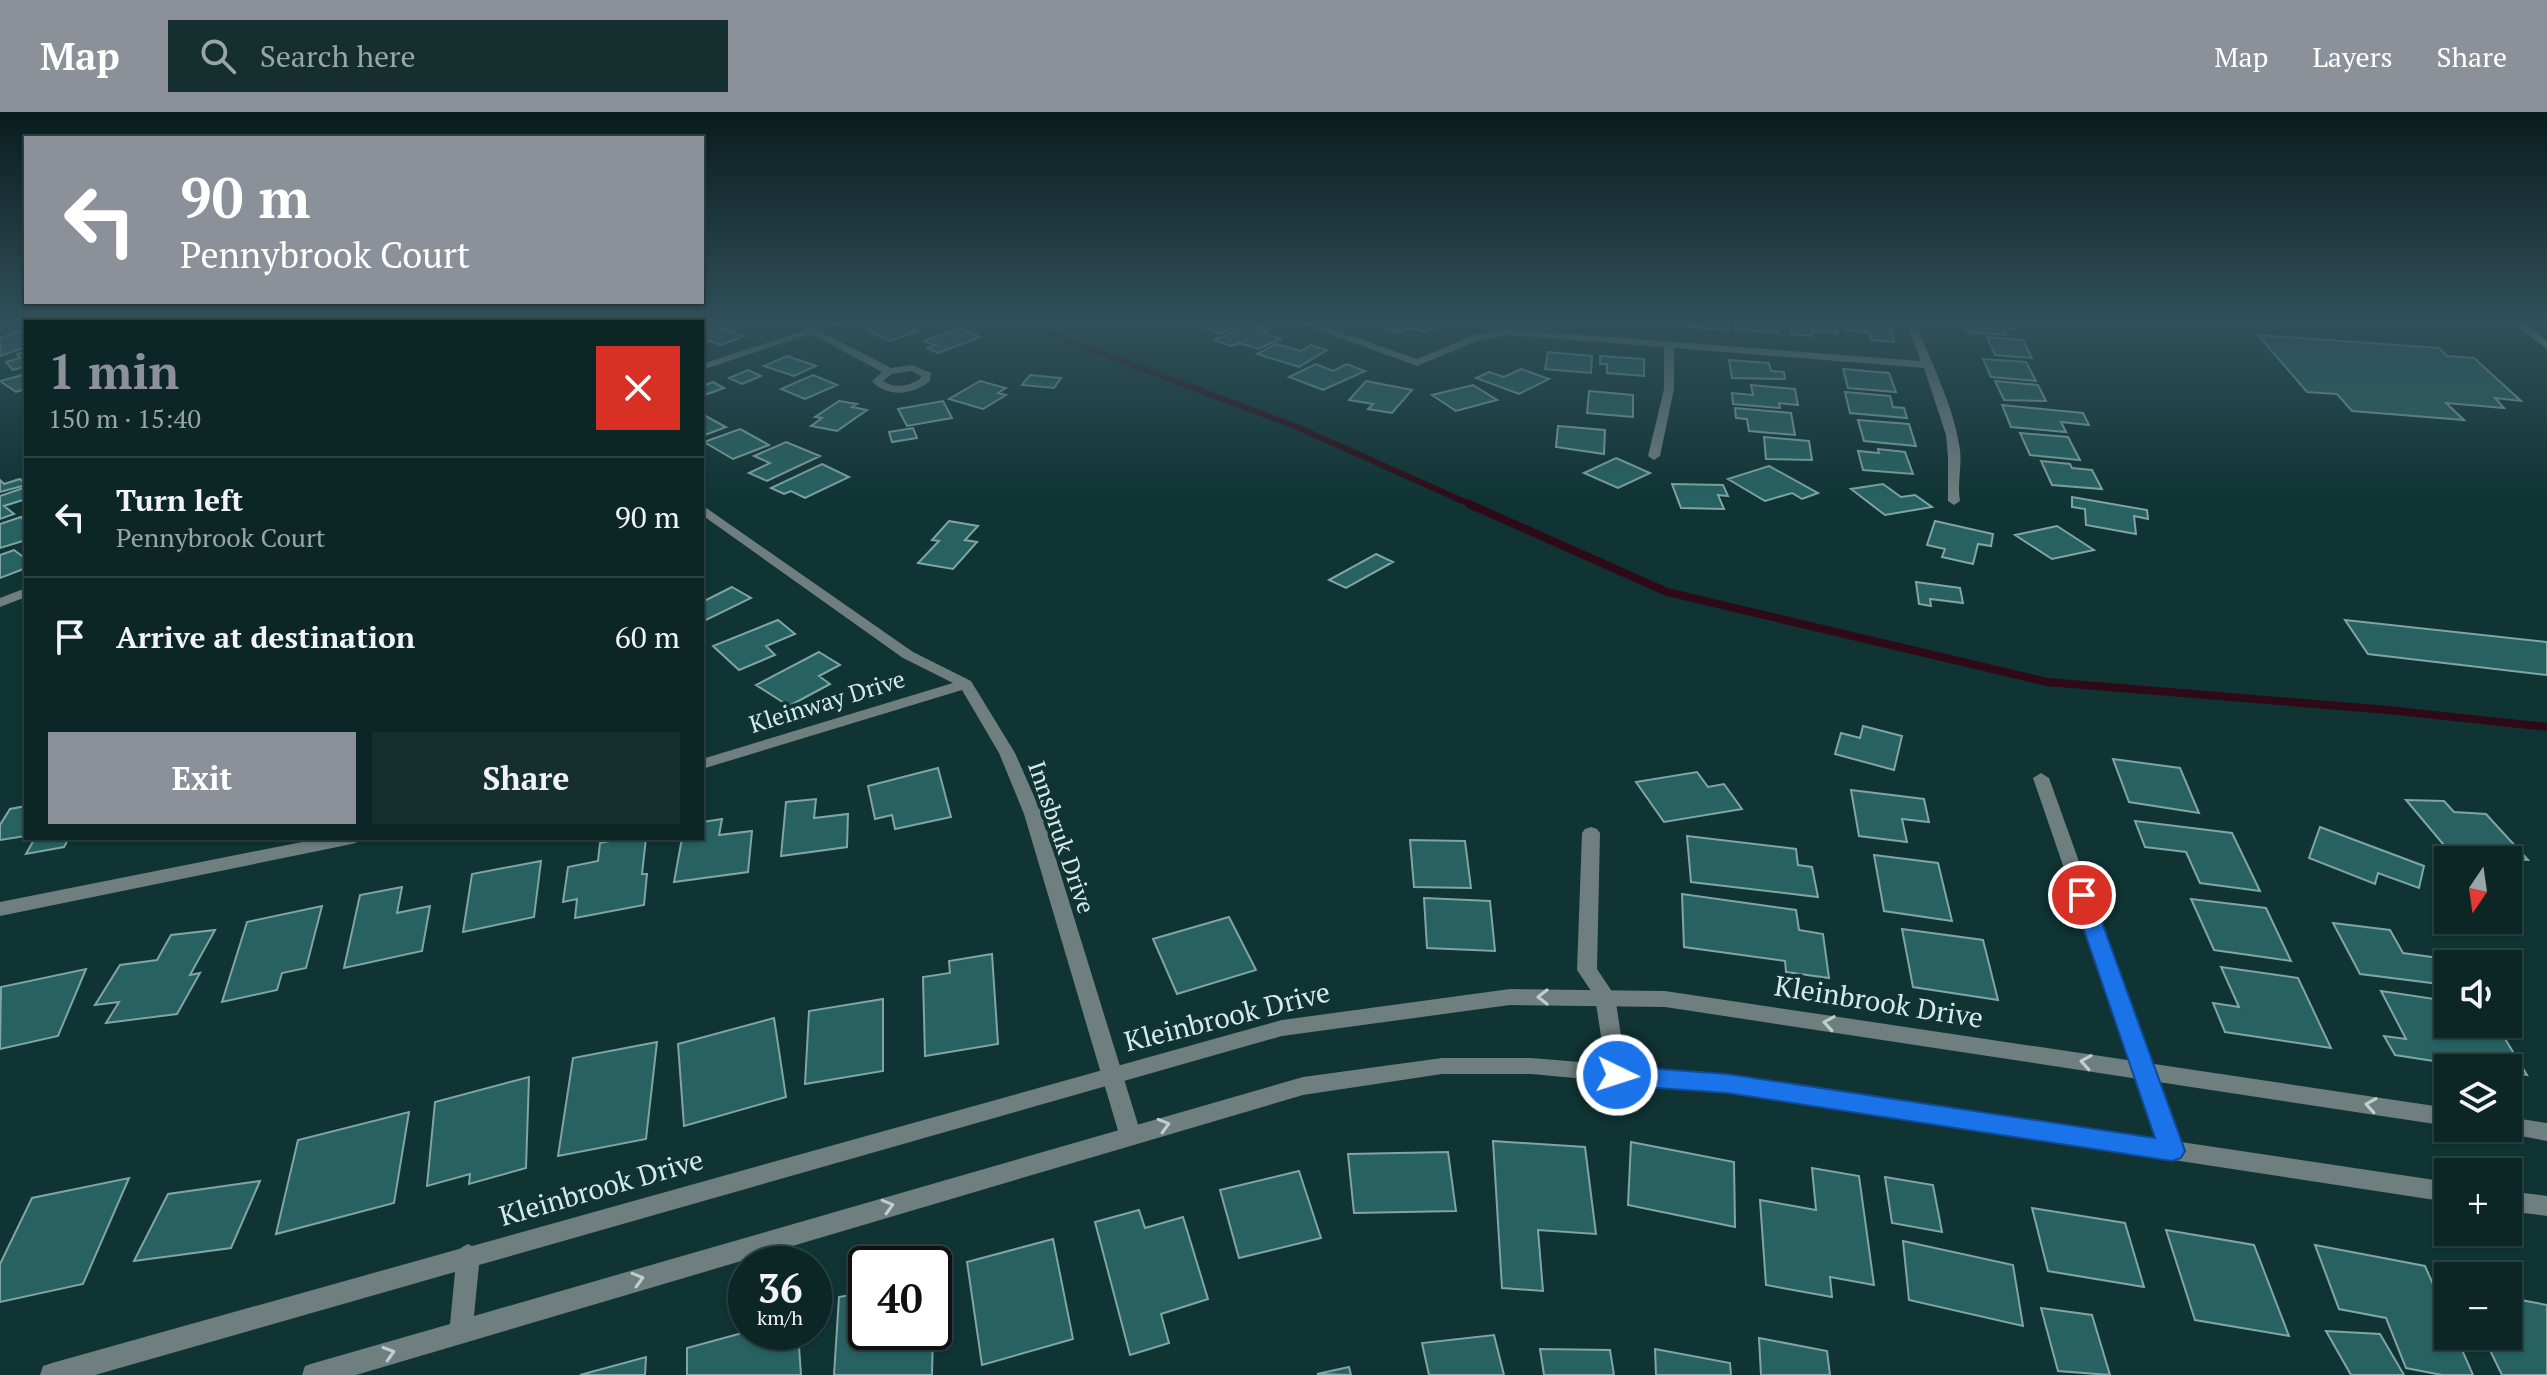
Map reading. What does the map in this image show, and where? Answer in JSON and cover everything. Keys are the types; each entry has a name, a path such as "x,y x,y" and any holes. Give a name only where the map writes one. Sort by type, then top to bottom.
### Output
{"street":[{"path":"1654,456 1669,383"},
{"path":"1933,383 1954,451 1951,490 1954,501"},
{"path":"704,510 908,655 966,684"},
{"path":"0,603 24,593"},
{"name":"Kleinway Drive","path":"704,763 966,684"},
{"name":"Innsbruk Drive","path":"966,684 1007,753 1033,814 1130,1134"},
{"path":"2041,778 2172,1151"},
{"path":"1591,833 1587,970 1605,996 1617,1075"},
{"path":"0,909 342,840"},
{"name":"Kleinbrook Drive","path":"52,1375 468,1255 1282,1028 1510,997 1665,999 2434,1115"},
{"path":"314,1375 1130,1134 1303,1086 1442,1066 1531,1066 1727,1083 2434,1190"},
{"path":"2522,1128 2547,1132"},
{"path":"2522,1203 2547,1206"},
{"path":"461,1331 468,1255"}],"building":[{"path":"3,383 24,383 24,390 16,392"},
{"path":"715,383 724,388 704,395 704,385"},
{"path":"795,383 837,385 805,399 781,389"},
{"path":"977,383 1006,388 998,393 1006,395 983,409 949,399"},
{"path":"1024,383 1058,383 1054,388 1022,385"},
{"path":"1305,383 1339,383 1323,390"},
{"path":"1364,383 1412,390 1392,413 1368,409 1373,404 1349,400"},
{"path":"1489,383 1541,383 1519,394"},
{"path":"1847,383 1893,383 1896,392 1848,388"},
{"path":"1996,383 2038,385 2046,401 2004,400"},
{"path":"2299,383 2501,383 2521,401 2495,398 2504,408 2446,403 2464,420 2352,411 2337,394 2307,392"},
{"path":"1473,385 1497,400 1456,411 1432,395"},
{"path":"1751,385 1795,389 1798,405 1779,403 1780,408 1733,404 1732,393 1753,395"},
{"path":"1589,391 1633,395 1633,417 1587,413"},
{"path":"1845,392 1890,396 1893,407 1904,408 1907,418 1850,413"},
{"path":"839,401 857,404 852,407 867,410 837,431 811,426 822,418 815,417"},
{"path":"943,401 952,418 907,426 898,409"},
{"path":"2002,405 2083,413 2089,425 2061,422 2066,432 2011,427"},
{"path":"1735,408 1791,413 1795,435 1749,431 1747,419 1736,418"},
{"path":"704,415 726,427 704,435"},
{"path":"1858,420 1909,424 1916,446 1864,441"},
{"path":"1558,426 1605,430 1604,454 1556,447"},
{"path":"913,428 917,438 892,442 889,432"},
{"path":"740,429 769,445 733,459 704,442"},
{"path":"2020,433 2068,437 2080,460 2030,455"},
{"path":"1764,437 1809,441 1812,460 1766,459"},
{"path":"786,442 820,456 767,481 749,473 770,463 754,456"},
{"path":"1878,449 1905,452 1913,474 1863,470 1858,451 1879,453"},
{"path":"1616,458 1650,473 1618,488 1584,473"},
{"path":"2041,461 2092,470 2102,489 2052,485"},
{"path":"822,464 849,477 805,498 791,491 784,494 771,488"},
{"path":"1769,466 1818,493 1802,499 1792,493 1765,501 1728,479"},
{"path":"20,479 24,486 0,492 0,480 4,484"},
{"path":"1672,484 1723,485 1728,496 1718,495 1724,509 1681,508"},
{"path":"1883,484 1901,497 1915,495 1932,507 1885,515 1851,489"},
{"path":"23,488 24,492 24,500 4,506 14,514 0,519 0,496"},
{"path":"2072,497 2147,510 2148,519 2134,516 2136,534 2086,525 2085,509 2072,507"},
{"path":"21,517 24,521 24,541 0,548 0,524"},
{"path":"949,521 978,526 965,540 977,542 953,569 918,563 939,541 932,540"},
{"path":"1935,521 1993,534 1991,546 1978,544 1973,564 1942,557 1945,549 1927,545"},
{"path":"2057,526 2094,550 2052,559 2015,535"},
{"path":"14,550 24,558 24,569 0,578 0,555"},
{"path":"1376,554 1393,562 1346,588 1329,580"},
{"path":"1916,582 1960,588 1963,603 1930,599 1931,606 1919,604"},
{"path":"732,587 751,598 704,621 704,601"},
{"path":"778,620 795,634 766,646 775,655 739,670 713,646"},
{"path":"2345,620 2547,642 2547,675 2368,654"},
{"path":"819,652 840,665 819,676 830,684 789,706 756,685"},
{"path":"1863,726 1902,736 1894,770 1835,754 1841,733 1860,738"},
{"path":"2113,759 2180,768 2199,813 2129,802"},
{"path":"938,768 951,817 895,829 892,815 875,819 868,786"},
{"path":"1697,772 1708,787 1724,784 1742,809 1664,822 1636,782"},
{"path":"1851,790 1924,799 1929,822 1902,819 1907,842 1859,836"},
{"path":"816,799 814,818 848,814 847,847 781,856 786,802"},
{"path":"2406,800 2444,801 2454,812 2486,814 2515,846 2445,846"},
{"path":"24,806 24,836 0,840 0,825 10,809"},
{"path":"722,819 719,835 752,831 748,872 674,882 682,840 704,840 704,822"},
{"path":"2135,821 2232,833 2260,891 2200,883 2186,852 2145,847"},
{"path":"2320,827 2424,866 2419,888 2378,873 2375,884 2309,858"},
{"path":"1687,836 1796,849 1798,865 1812,867 1818,897 1691,882"},
{"path":"34,840 68,840 64,847 26,854"},
{"path":"646,840 642,874 647,874 644,905 575,918 577,899 563,902 568,867 598,861 600,843"},
{"path":"1410,840 1465,841 1471,888 1414,887"},
{"path":"1874,855 1938,863 1952,921 1884,911"},
{"path":"541,861 534,917 463,932 472,874"},
{"path":"402,887 397,913 430,906 422,951 344,968 360,895"},
{"path":"1682,894 1796,910 1799,930 1823,934 1829,978 1786,972 1785,961 1684,947"},
{"path":"1424,898 1490,901 1495,951 1427,948"},
{"path":"2191,899 2266,908 2291,961 2214,950"},
{"path":"322,906 306,968 282,973 277,990 222,1002 247,922"},
{"path":"1229,917 1256,970 1177,994 1153,939"},
{"path":"2333,923 2390,930 2403,953 2434,957 2434,983 2360,974"},
{"path":"1902,929 1983,940 1998,1000 1913,987"},
{"path":"215,930 190,975 200,973 177,1014 106,1023 119,1002 95,1005 120,965 157,960 171,935"},
{"path":"992,954 998,1044 925,1056 923,977 950,973 949,961"},
{"path":"2221,967 2298,978 2331,1048 2225,1032 2213,1003 2239,1007"},
{"path":"86,969 58,1036 0,1049 1,987"},
{"path":"2381,991 2434,999 2434,1038 2505,1038 2514,1054 2434,1054 2434,1061 2395,1055 2384,1036 2406,1039"},
{"path":"883,999 883,1071 805,1084 809,1011"},
{"path":"774,1018 786,1097 684,1126 678,1044"},
{"path":"657,1042 646,1139 558,1156 573,1058"},
{"path":"529,1077 526,1168 469,1184 470,1174 427,1186 435,1102"},
{"path":"409,1112 394,1203 276,1234 298,1140"},
{"path":"1493,1141 1585,1147 1596,1234 1538,1230 1543,1291 1502,1288"},
{"path":"1631,1142 1734,1162 1735,1227 1628,1205"},
{"path":"1448,1152 1456,1211 1354,1213 1348,1154"},
{"path":"1812,1168 1859,1176 1874,1285 1830,1277 1832,1297 1766,1285 1760,1200 1816,1210"},
{"path":"1299,1171 1321,1238 1239,1258 1220,1190"},
{"path":"1885,1177 1933,1185 1942,1232 1892,1223"},
{"path":"129,1178 83,1284 0,1302 0,1264 32,1198"},
{"path":"260,1181 231,1248 134,1261 168,1194"},
{"path":"2032,1208 2125,1223 2144,1287 2048,1271"},
{"path":"1139,1210 1145,1228 1183,1217 1208,1299 1161,1314 1169,1343 1130,1355 1095,1222"},
{"path":"2166,1230 2254,1245 2289,1336 2195,1320"},
{"path":"1053,1239 1073,1339 982,1365 967,1262"},
{"path":"1903,1241 2013,1265 2023,1326 1909,1300"},
{"path":"2315,1245 2425,1266 2434,1286 2434,1350 2462,1350 2473,1375 2442,1375 2406,1368 2386,1318 2339,1309"},
{"path":"848,1295 848,1350 933,1350 932,1375 834,1375 839,1297"},
{"path":"2522,1300 2547,1305 2547,1375 2502,1375 2490,1350 2522,1350"},
{"path":"2041,1308 2092,1315 2110,1375 2058,1371"},
{"path":"2326,1331 2380,1334 2404,1375 2351,1375"},
{"path":"1494,1335 1504,1375 1429,1375 1422,1343"},
{"path":"728,1337 728,1350 799,1350 801,1375 687,1375 687,1348"},
{"path":"1759,1338 1827,1351 1830,1375 1761,1375"},
{"path":"1540,1349 1610,1350 1614,1375 1544,1375"},
{"path":"1655,1349 1730,1363 1731,1375 1656,1375"},
{"path":"646,1357 645,1375 580,1375"},
{"path":"1349,1367 1351,1375 1317,1374"}],"waterway":[{"path":"1180,383 1297,427 1474,506"},
{"path":"1469,504 1667,592 2047,682 2388,710 2547,727"}],"route":[{"path":"1617,1075 1727,1083 2172,1151 2082,895"}]}
